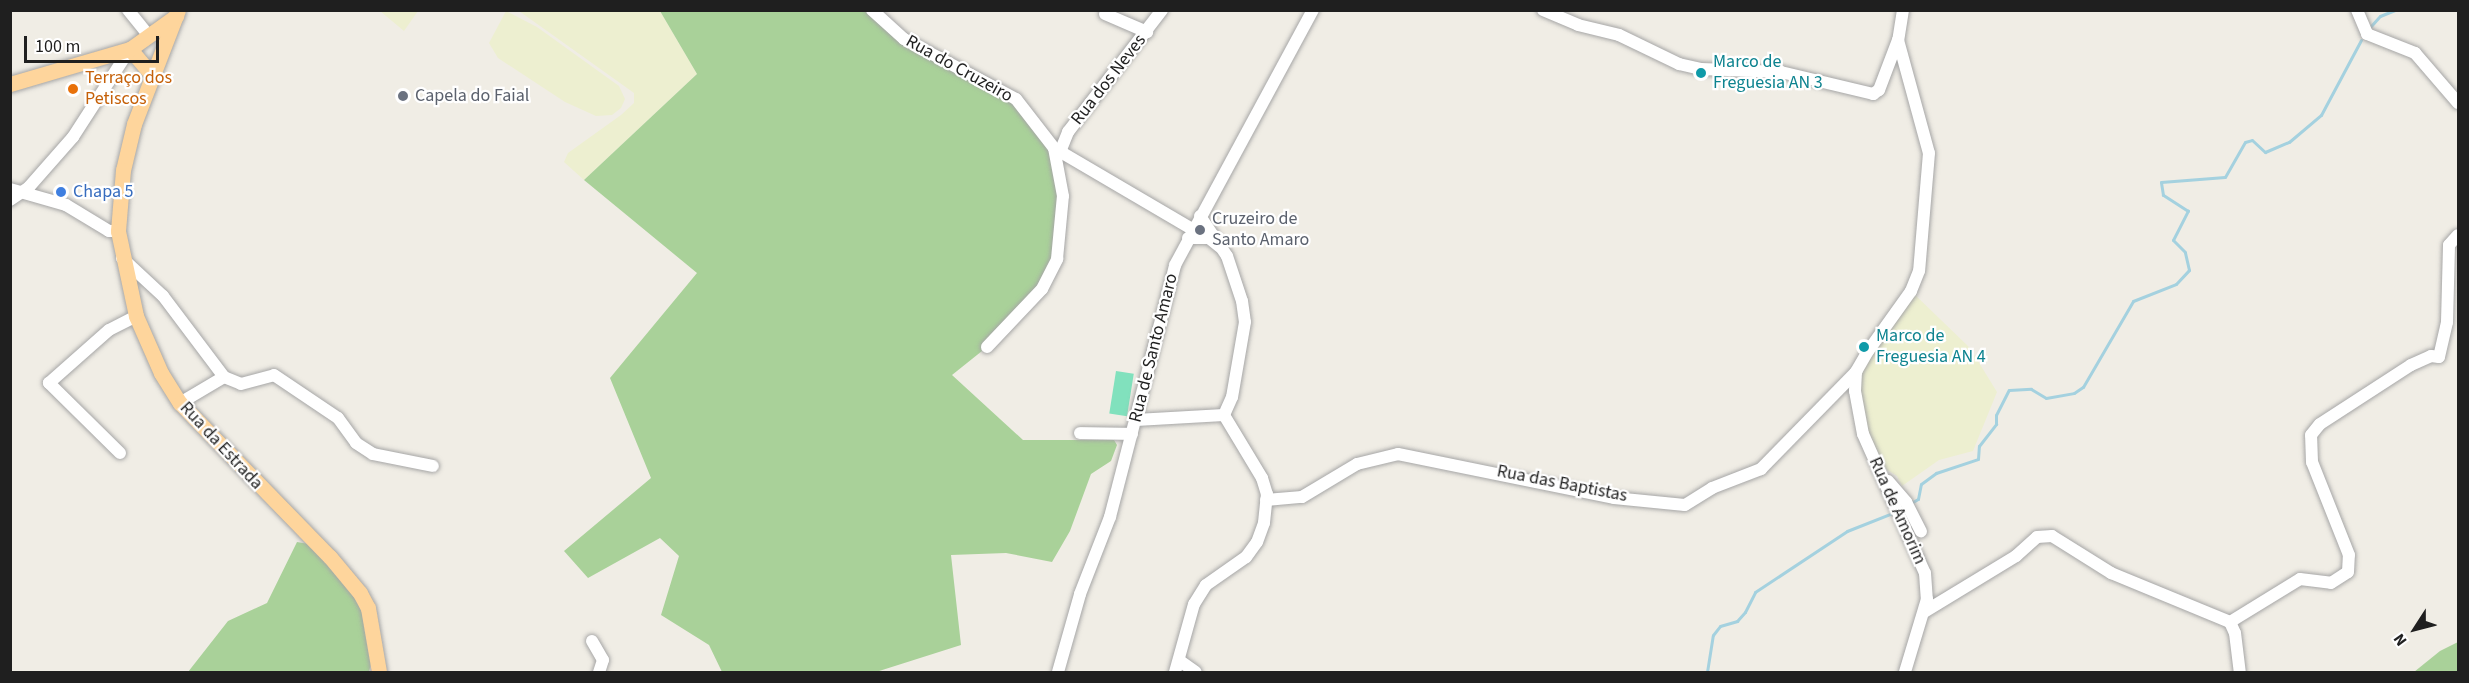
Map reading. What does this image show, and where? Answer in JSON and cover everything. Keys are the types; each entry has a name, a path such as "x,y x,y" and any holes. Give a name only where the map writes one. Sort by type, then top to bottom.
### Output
{"main road":[{"path":"10,84 141,42 177,13"},
{"name":"Rua da Estrada","path":"177,13 152,75 123,170 118,231 136,316 161,373 180,403 351,581 368,608 380,672"},
{"path":"141,42 145,54 161,52"},
{"path":"141,42 152,75"}],"street":[{"path":"10,200 25,191 73,137 141,42 128,10"},
{"name":"Rua do Cruzeiro","path":"872,10 904,39 1016,99 1057,150 1190,234 1209,238 1225,252"},
{"name":"Rua dos Neves","path":"1057,150 1068,132 1162,10"},
{"name":"Rua de Santo Amaro","path":"1058,672 1080,594 1110,517 1136,420 1162,308 1190,234 1313,10"},
{"path":"1543,10 1578,25 1619,35 1679,64 1701,69 1781,72 1873,94 1880,90 1898,40 1903,10"},
{"path":"2357,10 2367,34 2415,52 2458,103"},
{"path":"1105,14 1147,32"},
{"name":"Rua de Amorim","path":"1898,40 1929,153 1919,271 1911,291 1868,351 1856,372 1856,411 1882,477 1925,573 1924,612 1905,672"},
{"path":"987,347 1042,289 1057,259 1063,196 1057,150"},
{"path":"10,189 25,191 82,211 109,231 118,231"},
{"path":"1200,216 1225,252 1238,279 1245,322 1232,397 1224,415"},
{"path":"2230,622 2300,579 2331,583 2348,572 2349,555 2312,462 2311,435 2320,424 2411,365 2431,356 2439,357 2447,322 2449,245 2458,235"},
{"path":"122,258 163,296 224,377 241,384 274,375 338,418 356,443 373,454 433,466"},
{"path":"120,453 49,383 116,324 136,316"},
{"name":"Rua das Baptistas","path":"1266,500 1302,497 1357,464 1398,454 1451,462 1614,498 1685,505 1712,488 1761,469 1856,372"},
{"path":"180,403 224,377"},
{"path":"1136,420 1224,415"},
{"path":"1196,672 1178,667 1194,604 1206,585 1246,558 1257,542 1266,500 1262,478 1224,415"},
{"path":"1080,434 1132,434"},
{"path":"1882,477 1895,485 1921,531"},
{"path":"1924,612 2016,556 2037,537 2052,536 2111,573 2230,622 2235,633 2240,672"},
{"path":"592,641 603,660 599,672"}],"green space":[{"path":"380,11 418,11 404,31"},
{"path":"506,11 537,27 619,86 625,99 621,108 612,115 596,116 565,102 498,58 489,43"},
{"path":"519,11 660,11 697,74 584,180 564,162 568,153 621,115 634,103 634,93"},
{"path":"660,11 872,11 904,39 994,84 1054,148 1063,228 1042,289 987,347 952,375 1023,440 1114,440 1117,445 1111,461 1091,474 1070,531 1052,562 1006,553 951,555 961,645 876,672 722,672 709,645 661,615 679,556 660,538 588,578 564,551 651,478 610,378 697,273 584,180 697,74"},
{"path":"1911,291 1970,348 1997,392 1973,451 1939,460 1902,486 1897,476 1876,463 1855,391 1868,351"},
{"path":"1116,371 1134,374 1127,416 1109,413"},
{"path":"297,542 315,545 353,585 374,651 369,672 188,672 228,621 267,603"},
{"path":"2458,642 2458,672 2414,672 2440,651"}],"waterway":[{"path":"2371,26 2380,16 2395,10"},
{"path":"1911,503 1918,499 1921,484 1936,473 1978,459 1979,446 1996,424 1996,415 2009,390 2031,389 2046,398 2074,393 2083,387 2133,301 2176,284 2189,270 2185,252 2173,240 2188,211 2163,195 2161,182 2225,177 2245,142 2252,140 2265,152 2289,142 2321,115 2361,40"},
{"path":"1707,672 1713,635 1720,626 1737,621 1745,612 1755,592 1847,531 1895,512"}],"place":[{"name":"Marco de Freguesia AN 3","path":"1701,73"},
{"name":"Terraço dos Petiscos","path":"73,89"},
{"name":"Capela do Faial","path":"403,96"},
{"name":"Chapa 5","path":"61,192"},
{"name":"Cruzeiro de Santo Amaro","path":"1200,230"},
{"name":"Marco de Freguesia AN 4","path":"1864,347"}]}
